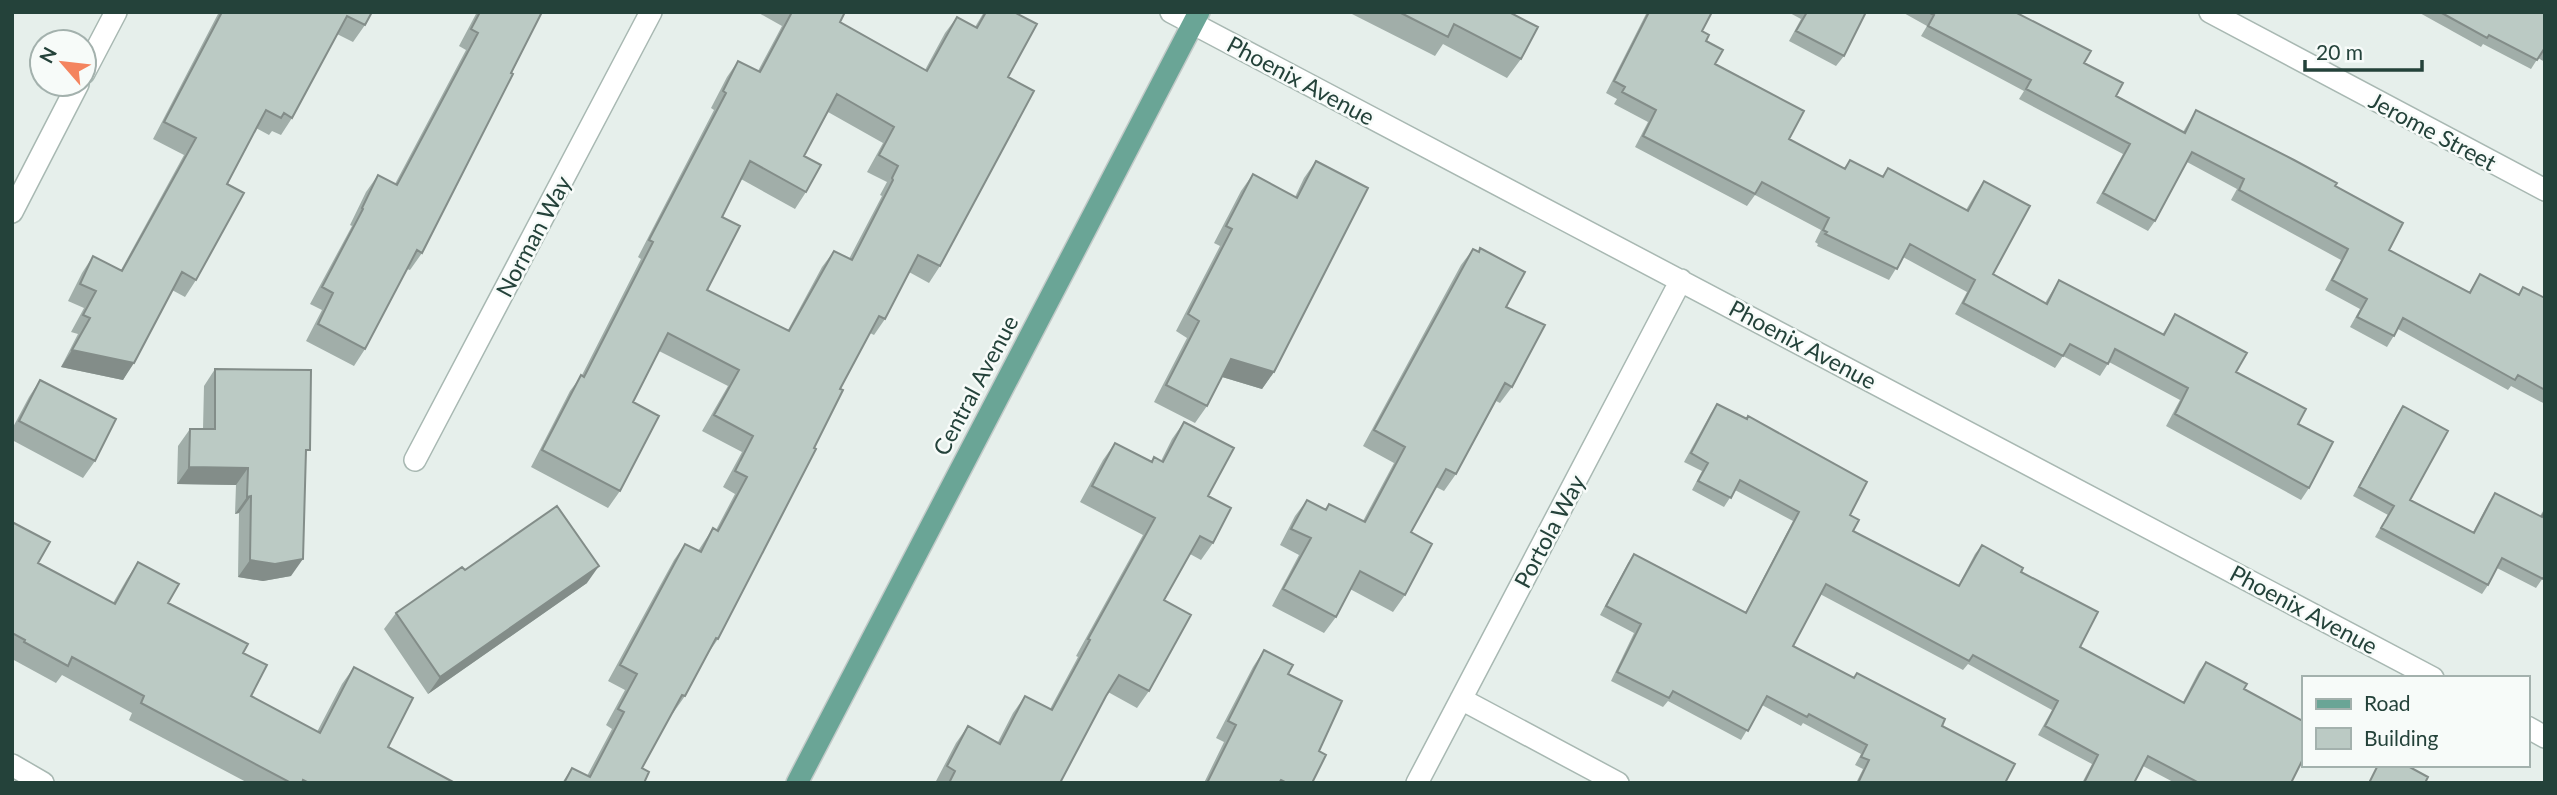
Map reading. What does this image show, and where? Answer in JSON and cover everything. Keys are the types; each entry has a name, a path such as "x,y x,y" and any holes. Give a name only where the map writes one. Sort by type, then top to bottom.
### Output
{"main road":[{"name":"Central Avenue","path":"797,783 1197,18"}],"street":[{"path":"98,46 116,12"},
{"name":"Norman Way","path":"415,460 651,12"},
{"name":"Phoenix Avenue","path":"1171,12 1197,18 1681,279 2429,676"},
{"name":"Jerome Street","path":"2210,12 2545,190"},
{"path":"12,212 71,98"},
{"name":"Portola Way","path":"1417,783 1681,279"},
{"path":"1461,699 1618,783"},
{"path":"2529,728 2545,737"},
{"path":"12,765 43,783"}],"building":[{"path":"222,12 372,12 365,25 347,16 292,118 284,113 281,118 266,110 227,184 244,193 196,280 182,272 134,363 72,350 90,318 83,315 96,291 80,284 93,256 122,271 196,138 164,122"},
{"path":"480,12 542,12 422,253 417,250 365,349 318,324 333,293 322,287 378,175 397,185 478,33 471,29"},
{"path":"792,12 845,12 840,22 927,71 957,17 977,28 986,12 1014,12 1037,24 1008,77 1034,91 940,266 918,255 885,319 879,316 840,389 843,390 814,448 816,449 718,639 716,638 685,696 682,695 642,768 649,772 644,783 564,783 572,768 590,777 624,712 618,709 637,674 620,665 685,544 701,552 713,528 718,531 747,477 735,471 753,436 714,415 739,370 668,333 633,402 659,416 620,491 542,450 581,375 584,377 653,242 649,240 726,93 723,91 738,61 760,72","holes":["837,94 894,127 879,155 898,166 852,260 834,251 789,331 707,290 740,226 722,217 750,161 806,192 821,165 804,156"]},
{"path":"1399,12 1509,12 1538,27 1521,59 1454,24 1448,37"},
{"path":"1649,12 1712,12 1702,31 1709,35 1706,41 1723,50 1715,64 1804,111 1789,139 1845,169 1850,160 1883,177 1888,168 1968,211 1984,181 2030,206 1993,274 2047,304 2059,280 2164,335 2175,314 2247,353 2236,372 2306,409 2298,424 2333,442 2309,488 2175,414 2188,388 2115,349 2108,364 2070,344 2063,356 1963,303 1975,280 1910,244 1897,269 1825,234 1827,232 1823,230 1829,218 1762,182 1755,194 1643,136 1656,110 1622,92 1625,87 1614,81"},
{"path":"1807,12 1866,12 1844,56 1796,31"},
{"path":"1928,12 2015,12 2091,51 2084,63 2123,83 2116,96 2185,133 2196,110 2337,183 2335,186 2403,223 2389,250 2470,293 2480,274 2519,295 2523,287 2545,298 2545,390 2518,375 2515,380 2403,318 2394,336 2357,317 2367,299 2332,280 2348,249 2239,190 2244,179 2192,152 2155,221 2103,193 2130,144 2026,89 2031,80 1928,26 1934,15"},
{"path":"2440,12 2545,12 2545,49 2537,60 2489,35 2487,38"},
{"path":"1316,161 1368,188 1274,372 1231,359 1207,406 1166,385 1199,321 1188,314 1232,229 1226,226 1253,174 1297,198"},
{"path":"1480,248 1525,272 1506,307 1545,325 1512,387 1505,383 1456,474 1446,469 1411,532 1432,544 1405,595 1360,571 1336,617 1283,589 1311,538 1291,529 1307,500 1326,510 1329,504 1365,522 1405,447 1374,430 1473,249 1479,252"},
{"path":"215,369 311,370 310,450 306,450 303,559 275,564 250,560 251,496 247,497 248,468 189,467 190,429 215,429"},
{"path":"40,380 116,419 95,461 19,421"},
{"path":"1717,404 1747,419 1748,416 1867,482 1850,515 1859,520 1853,531 1959,586 1982,545 2023,568 2021,572 2098,612 2080,647 2184,703 2206,662 2247,684 2244,689 2302,720 2302,761 2291,783 2199,783 2148,756 2134,783 2084,783 2098,755 2045,726 2058,701 1973,655 1969,661 1826,584 1793,646 1854,678 1857,673 1945,719 1942,726 2015,764 2005,783 1858,783 1869,760 1861,757 1867,745 1809,714 1807,717 1767,696 1748,731 1673,691 1669,698 1617,672 1641,624 1606,606 1634,554 1746,613 1799,512 1740,480 1731,498 1698,481 1708,463 1691,453"},
{"path":"2403,406 2448,431 2410,500 2474,533 2495,493 2542,517 2545,511 2543,579 2502,558 2488,585 2381,528 2394,506 2359,487"},
{"path":"1184,422 1234,448 1208,496 1231,508 1213,543 1200,536 1164,600 1191,615 1149,691 1119,675 1060,783 949,783 955,771 947,766 968,726 1000,744 1025,696 1052,710 1155,518 1092,486 1115,443 1152,462 1154,457 1163,462"},
{"path":"557,506 599,566 440,677 396,613 462,567 465,570"},
{"path":"12,522 50,542 38,563 115,604 138,562 179,584 168,603 248,644 243,653 267,665 251,696 320,733 354,667 413,698 388,747 455,783 309,783 303,780 302,783 291,783 141,703 144,696 72,657 68,666 24,642 25,640 12,633"},
{"path":"1264,650 1293,665 1288,674 1342,701 1319,751 1326,755 1312,783 1287,783 1281,780 1279,783 1207,783 1236,725 1228,721"},
{"path":"2377,767 2410,767 2428,777 2425,783 2369,783"}]}
